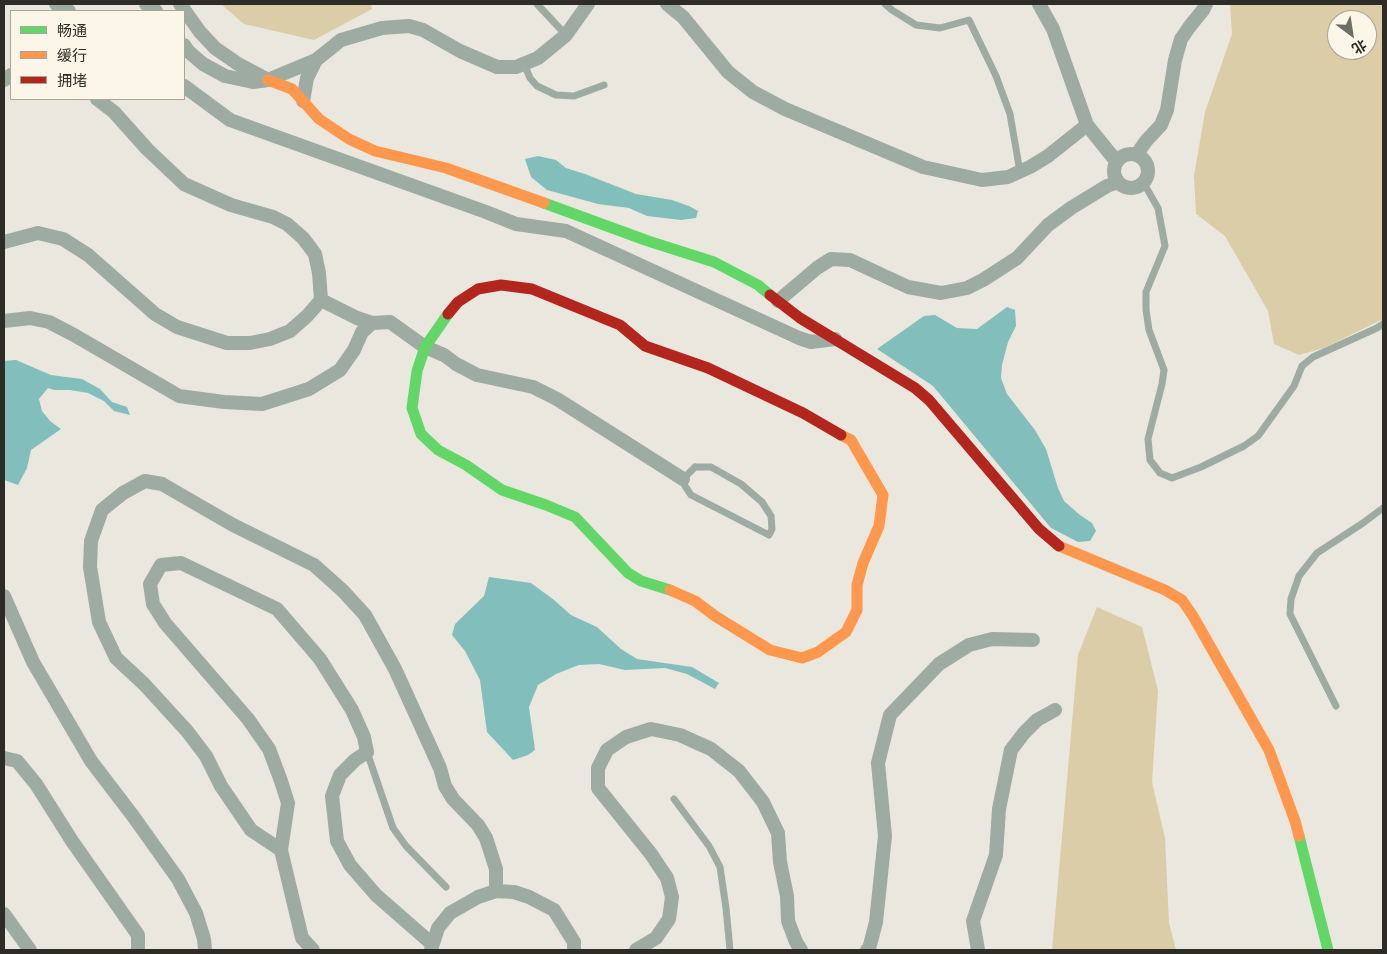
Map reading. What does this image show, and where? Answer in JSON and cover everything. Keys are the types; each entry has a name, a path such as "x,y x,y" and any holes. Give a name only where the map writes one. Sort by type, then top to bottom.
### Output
{"street":[{"path":"56,4 68,10"},
{"path":"185,46 203,64 224,76 253,82 268,80 316,60 341,40 382,28 408,26 423,30 460,51 497,67 516,67 538,58 566,36 588,4"},
{"path":"667,4 683,17 728,72 753,92 785,109 923,167 982,180 1008,177 1048,156 1087,125"},
{"path":"1039,4 1053,29 1087,125 1116,161"},
{"path":"1137,154 1161,125 1167,110 1175,60 1181,39 1206,4"},
{"path":"185,11 200,32 215,48 238,64 268,80 292,89 319,119 349,138 375,151 446,168 648,241 714,262 758,285 800,318 915,388 929,400 1039,529 1060,546 1165,590 1182,600 1269,750 1294,821 1328,950"},
{"path":"303,101 308,78 316,60"},
{"path":"185,87 230,120 516,224 566,231 799,338 811,342 835,340"},
{"path":"4,242 38,233 63,239 88,256 155,314 177,327 227,343 250,343 270,339 290,331 321,300 315,254 303,238 287,224 273,217 231,205 184,184 147,149 114,112 98,100"},
{"path":"1125,154 1137,154 1142,157 1148,166 1148,172 1143,182 1133,188 1122,186 1113,172 1116,161 1125,154"},
{"path":"778,301 817,268 831,259 850,260 908,288 941,293 967,288 1017,258 1048,225 1071,208 1107,186 1118,182"},
{"path":"501,285 532,289 620,325 645,346 708,368 803,412 851,440 883,495 879,526 863,562 857,584 857,610 846,632 818,652 802,658 770,650 715,616 695,600 673,591 641,582 628,573 575,517 502,490 466,465 438,450 420,434 412,408 417,371 425,346 458,302 478,289 501,285"},
{"path":"321,300 357,318 372,323 390,322 425,346 477,375 532,387 557,399 683,479"},
{"path":"4,321 30,318 49,322 74,334 178,396 224,402 262,404 309,388 340,370 354,350 362,332 372,323"},
{"path":"281,850 252,830 220,786 206,756 187,731 144,684 116,658 99,622 90,567 91,540 102,510 123,493 145,481 162,484 233,525 314,565 343,591 365,615 395,669 440,768 445,786 454,799 478,825 486,838 496,869 496,891"},
{"path":"313,950 302,938 281,850 288,803 269,749 248,719 165,623 154,604 150,584 161,565 181,563 277,609 320,659 352,710 364,737 367,752 355,760 340,775 332,796 337,841 350,864 376,895 431,947 438,928 450,913 478,897 496,891 514,892 530,897 554,910 574,942 574,950"},
{"path":"4,602 33,662 91,761 178,879 196,913 204,939 205,950"},
{"path":"867,950 869,949 876,922 885,836 878,763 890,715 939,664 969,645 992,639 1033,640"},
{"path":"978,950 973,921 996,855 999,809 1011,750 1037,720 1055,710"},
{"path":"636,950 656,938 668,919 672,897 667,878 651,854 598,788 598,768 607,750 626,737 651,728 680,735 711,749 739,770 763,802 778,833 780,862 787,896 788,921 801,950"},
{"path":"4,758 17,761 36,784 72,841 138,935 138,950"},
{"path":"4,914 30,950"}],"lane":[{"path":"537,4 566,36"},
{"path":"885,4 916,25 940,28 969,20 996,76 1010,114 1020,172"},
{"path":"524,64 530,78 537,86 556,95 574,96 604,85"},
{"path":"1143,182 1158,208 1165,246 1146,292 1149,330 1164,370 1148,439 1150,460 1160,473 1172,478 1201,467 1244,446 1258,436 1294,386 1302,366 1313,357 1383,324"},
{"path":"695,467 711,467 741,484 762,502 771,516 772,529 769,535 691,495 683,479 695,467"},
{"path":"1336,706 1290,614 1291,599 1299,576 1317,553 1383,508"},
{"path":"367,752 393,828 406,846 446,887"},
{"path":"674,799 709,846 720,867 730,950"}],"shaded area":[{"path":"221,4 371,4 372,9 314,40 244,24"},
{"path":"1230,4 1383,4 1383,319 1324,348 1299,355 1274,344 1268,311 1225,236 1196,214 1194,176 1205,112 1232,34"},
{"path":"1097,607 1142,627 1158,691 1152,782 1165,838 1169,923 1176,950 1052,950 1078,655"}],"water":[{"path":"538,156 556,160 566,168 636,194 672,200 689,206 698,211 696,218 681,220 647,216 629,208 598,204 547,190 531,177 525,159"},
{"path":"1007,307 1015,310 1016,326 1008,342 1001,378 1007,394 1035,430 1046,449 1064,501 1092,523 1096,531 1090,541 1078,542 1051,528 933,386 877,349 924,316 935,315 957,328 977,329"},
{"path":"16,360 51,375 82,379 100,389 112,402 127,407 130,415 114,411 104,401 88,393 48,388 39,399 42,411 50,421 61,429 31,450 27,468 18,485 4,480 4,361"},
{"path":"489,577 531,583 571,615 597,627 621,649 637,659 692,667 719,683 715,689 687,674 665,668 625,670 599,664 579,665 556,674 538,685 529,707 535,750 528,755 513,760 487,732 480,680 465,651 452,635 455,624 484,596"}],"traffic: fast":[{"path":"544,203 648,241 714,262 758,285 770,295"},
{"path":"448,314 425,347 417,371 412,408 421,434 438,450 466,465 502,490 575,517 628,573 641,581 670,590"},
{"path":"1299,836 1328,950"}],"traffic: slow":[{"path":"268,80 292,89 319,119 349,139 375,151 446,168 544,203"},
{"path":"670,590 695,601 715,616 770,650 802,658 818,652 846,632 857,610 857,585 863,563 879,526 883,495 851,440 841,435"},
{"path":"1059,546 1165,590 1182,600 1269,750 1299,836"}],"traffic: jam":[{"path":"501,285 532,289 620,325 645,346 708,368 803,413 841,435"},
{"path":"448,314 458,302 478,289 501,285"},
{"path":"770,295 800,318 915,388 929,400 1039,529 1059,546"}]}
